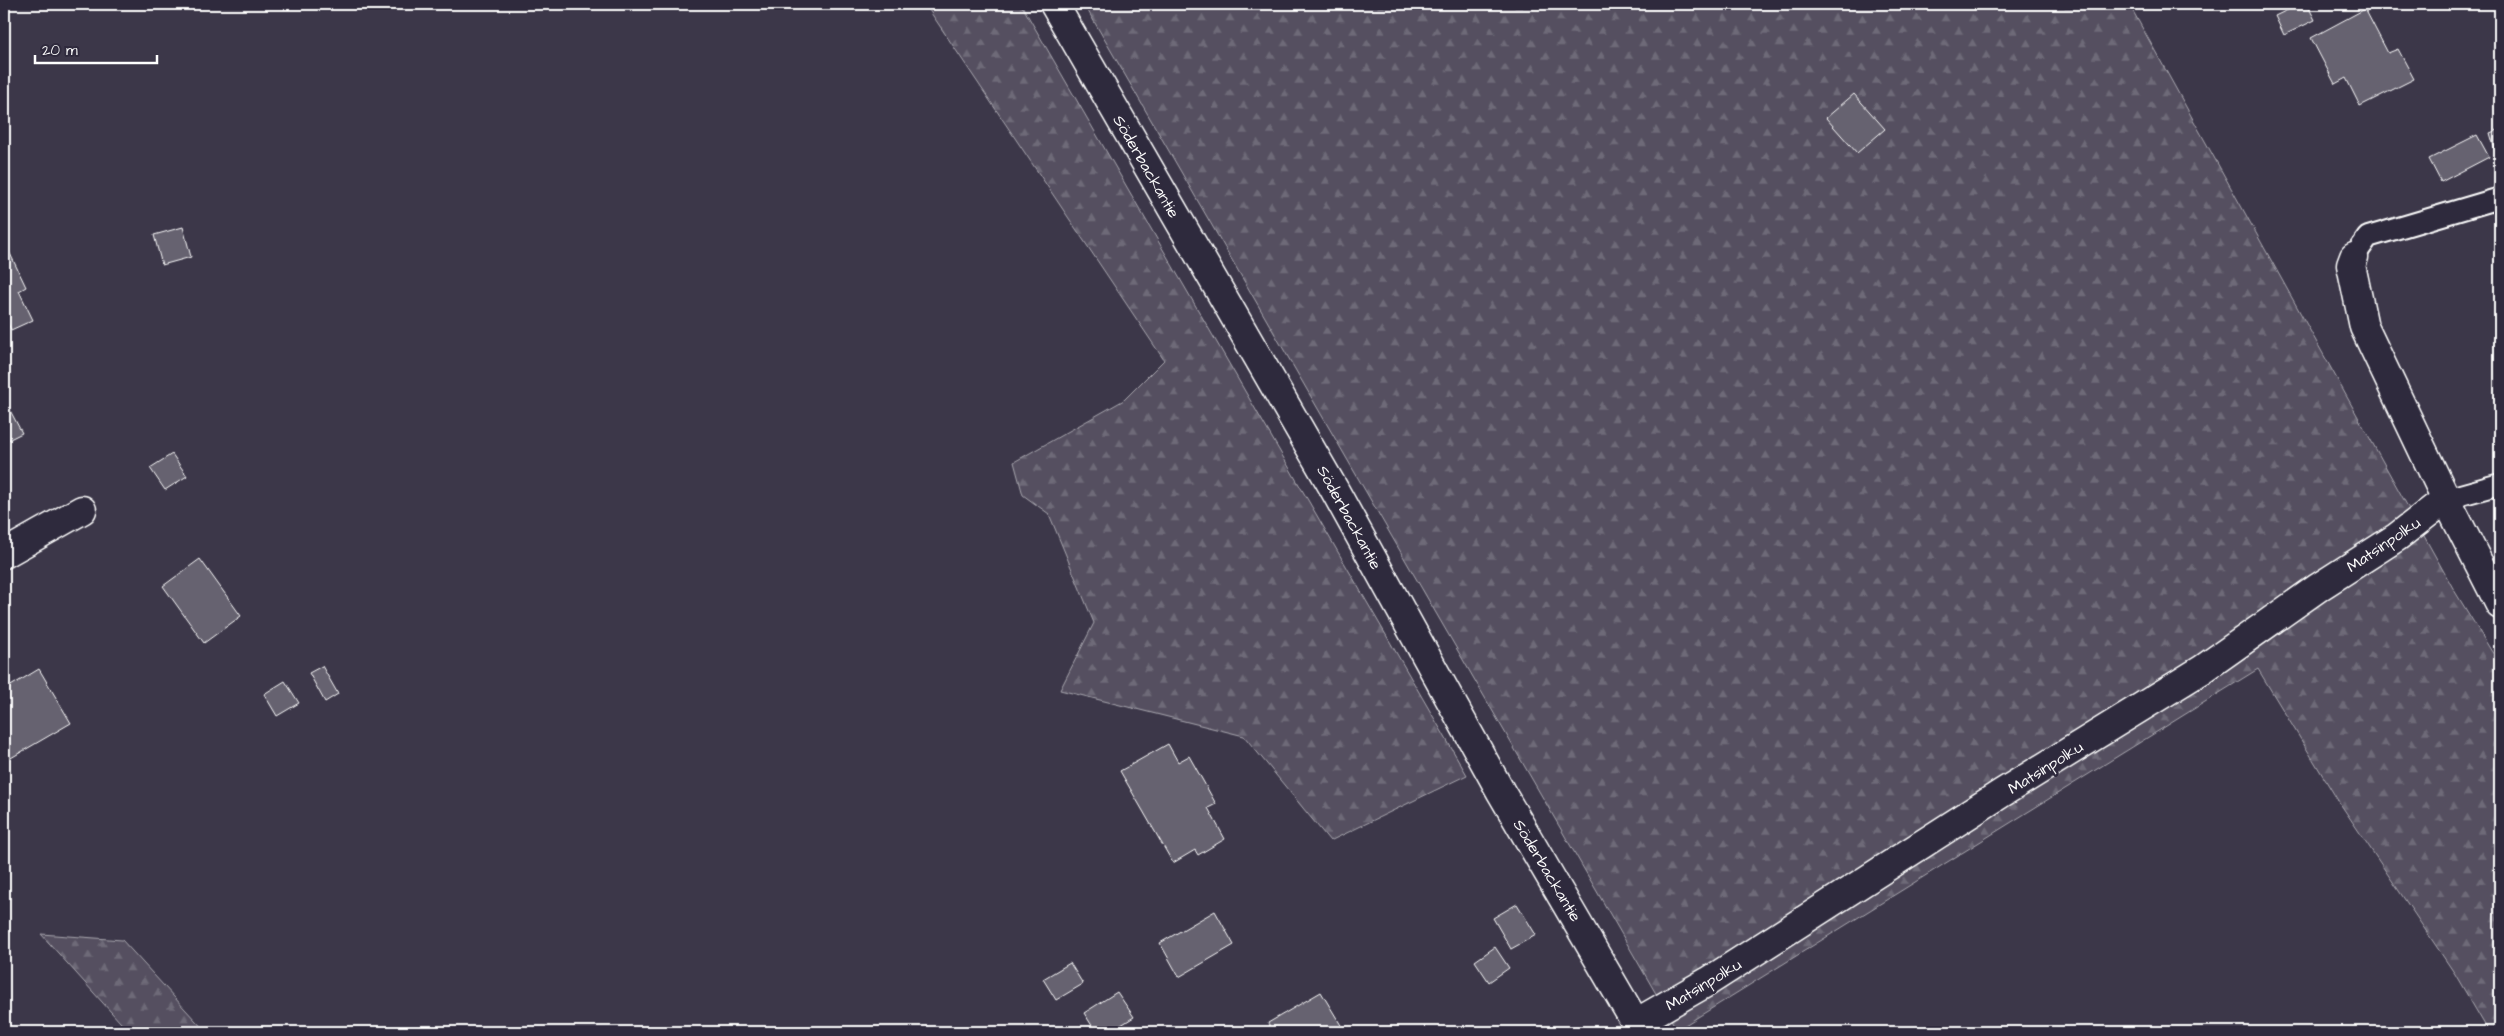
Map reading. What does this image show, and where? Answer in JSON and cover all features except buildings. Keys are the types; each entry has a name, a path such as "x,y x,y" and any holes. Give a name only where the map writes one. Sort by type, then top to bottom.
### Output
{"street":[{"name":"Söderbackantie","path":"1054,4 1334,489 1635,1029"},
{"path":"2354,257 2351,265 2364,327 2446,499 2500,606"},
{"name":"Matsinpolku","path":"1635,1029 2002,793 2203,669 2319,587 2397,537 2446,499"},
{"path":"4,554 82,510"}],"lane":[{"path":"2354,257 2368,237 2500,198"},
{"path":"2446,499 2500,484"}],"green space":[{"path":"925,4 1021,4 1467,775 1330,841 1244,736 1060,690 1094,623 1049,514 1023,495 1014,462 1124,400 1164,360"},
{"path":"1084,4 2129,4 2454,590 2500,665 2500,1032 2489,1032 2455,974 2337,799 2258,669 1677,1030"},
{"path":"41,934 122,940 206,1032 129,1032"}]}
